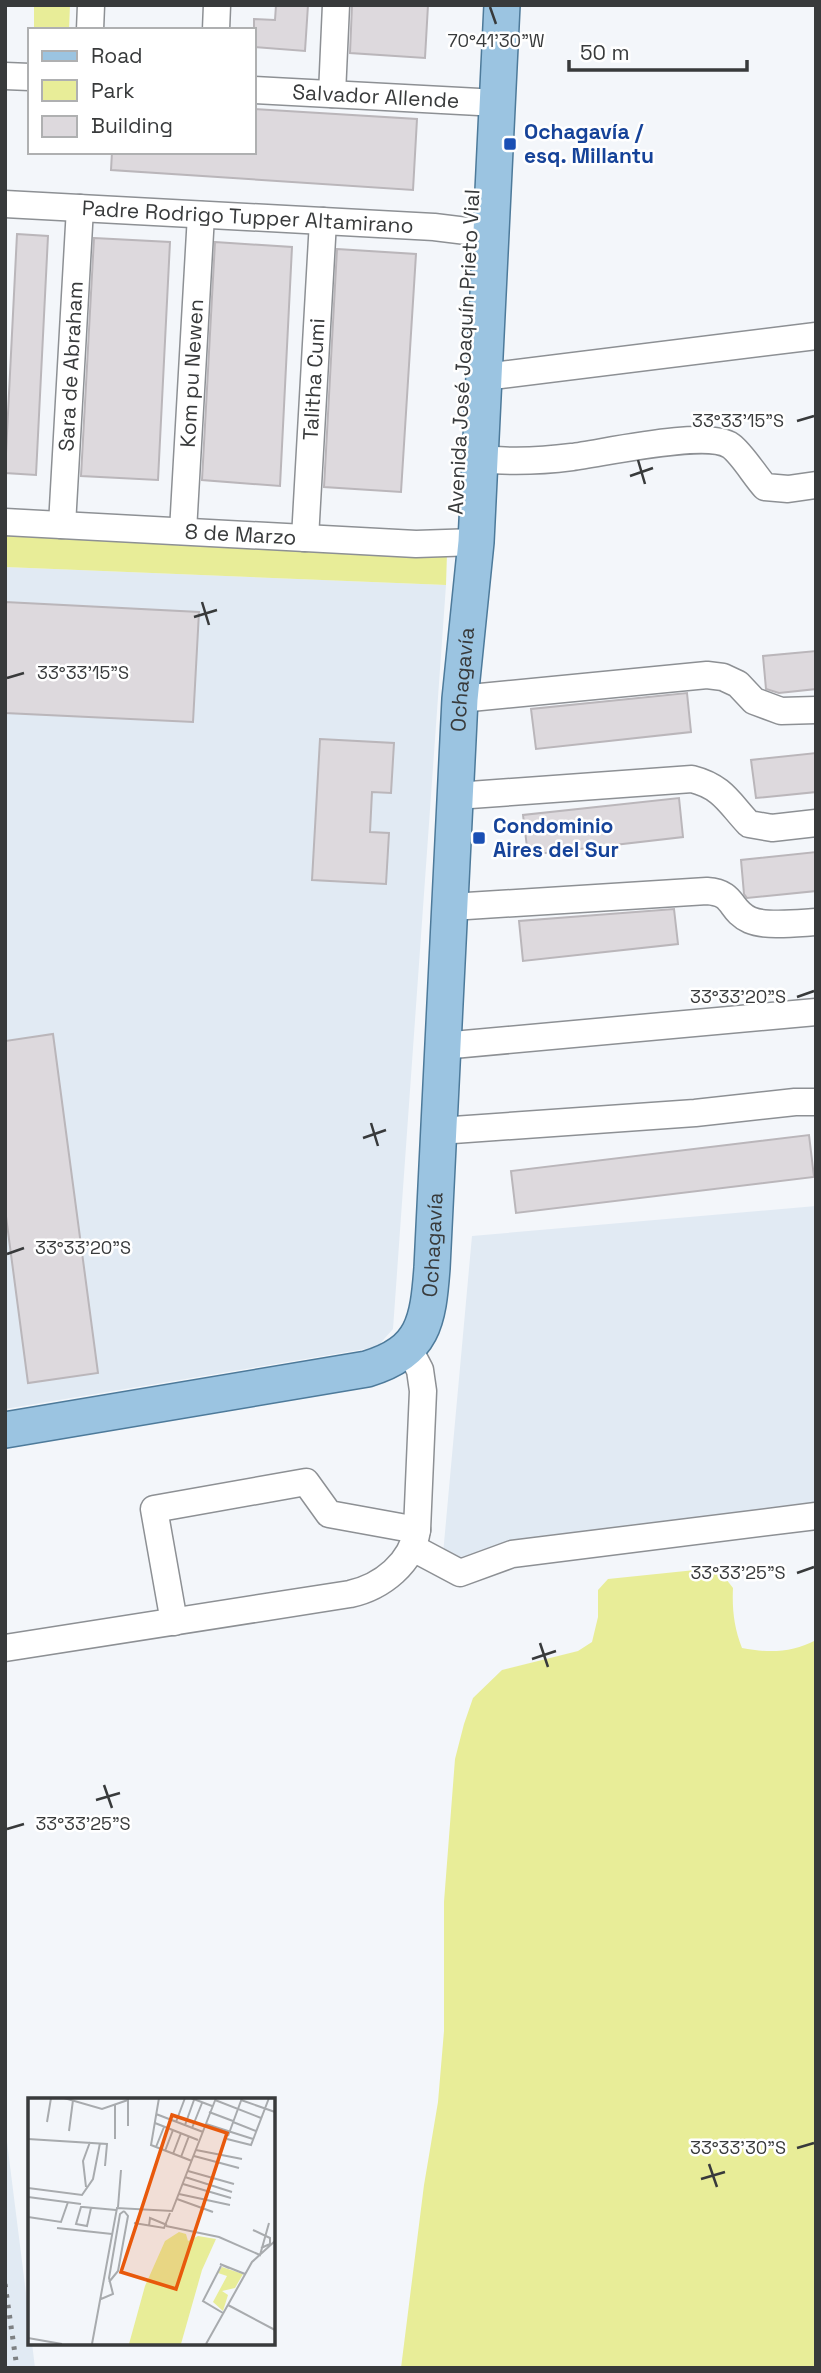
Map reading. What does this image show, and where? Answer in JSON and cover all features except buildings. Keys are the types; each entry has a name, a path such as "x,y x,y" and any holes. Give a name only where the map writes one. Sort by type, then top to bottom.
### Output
{"main road":[{"path":"479,5 486,103"},
{"path":"466,543 481,459 484,377 480,233 486,103 502,5"},
{"name":"Avenida José Joaquín Prieto Vial","path":"460,699 480,233"},
{"name":"Ochagavía","path":"5,1430 366,1369 396,1357 408,1347 424,1323 428,1311 439,1131 460,699"}],"street":[{"path":"90,28 91,5"},
{"path":"216,28 217,5"},
{"path":"332,94 336,5"},
{"path":"5,76 28,77"},
{"name":"Salvador Allende","path":"256,90 486,103"},
{"name":"Padre Rodrigo Tupper Altamirano","path":"5,204 435,227 480,233"},
{"name":"Sara de Abraham","path":"62,525 80,208"},
{"name":"Kom pu Newen","path":"183,531 201,215"},
{"name":"Talitha Cumi","path":"305,538 323,221"},
{"path":"484,377 816,336"},
{"path":"481,459 508,461 570,457 687,440 716,439 731,446 765,487 789,489 816,485"},
{"name":"8 de Marzo","path":"5,522 305,538 466,543"},
{"path":"460,699 707,676 723,677 738,684 754,701 781,711 816,710"},
{"path":"456,796 692,779 710,783 749,824 772,828 816,823"},
{"path":"450,907 707,891 719,892 728,897 738,912 752,921 792,924 816,922"},
{"path":"443,1046 816,1012"},
{"path":"439,1131 816,1102"},
{"path":"5,1648 361,1592 381,1582 391,1574 415,1539 423,1391 420,1370 408,1347"},
{"path":"174,1622 154,1509 306,1482 329,1514 415,1539 460,1573 512,1554 816,1516"}],"shaded area":[{"path":"5,567 446,585 393,1329 377,1347 5,1409"},
{"path":"816,1206 816,1517 442,1565 472,1236"},
{"path":"5,2126 28,2309 28,2345 32,2345 35,2368 5,2368"}],"green space":[{"path":"34,5 70,5 69,28 34,28"},
{"path":"5,534 447,553 446,585 5,567"},
{"path":"705,1569 719,1570 733,1588 734,1618 742,1648 780,1651 816,1640 816,2368 401,2368 424,2185 438,2102 444,2031 444,1902 455,1759 473,1698 502,1670 578,1651 592,1642 598,1617 598,1590 608,1579"}],"railway":[{"path":"5,2284 17,2368"}],"place":[{"name":"Ochagavía / esq. Millantu","path":"510,144"},
{"name":"Condominio Aires del Sur","path":"479,838"}]}
